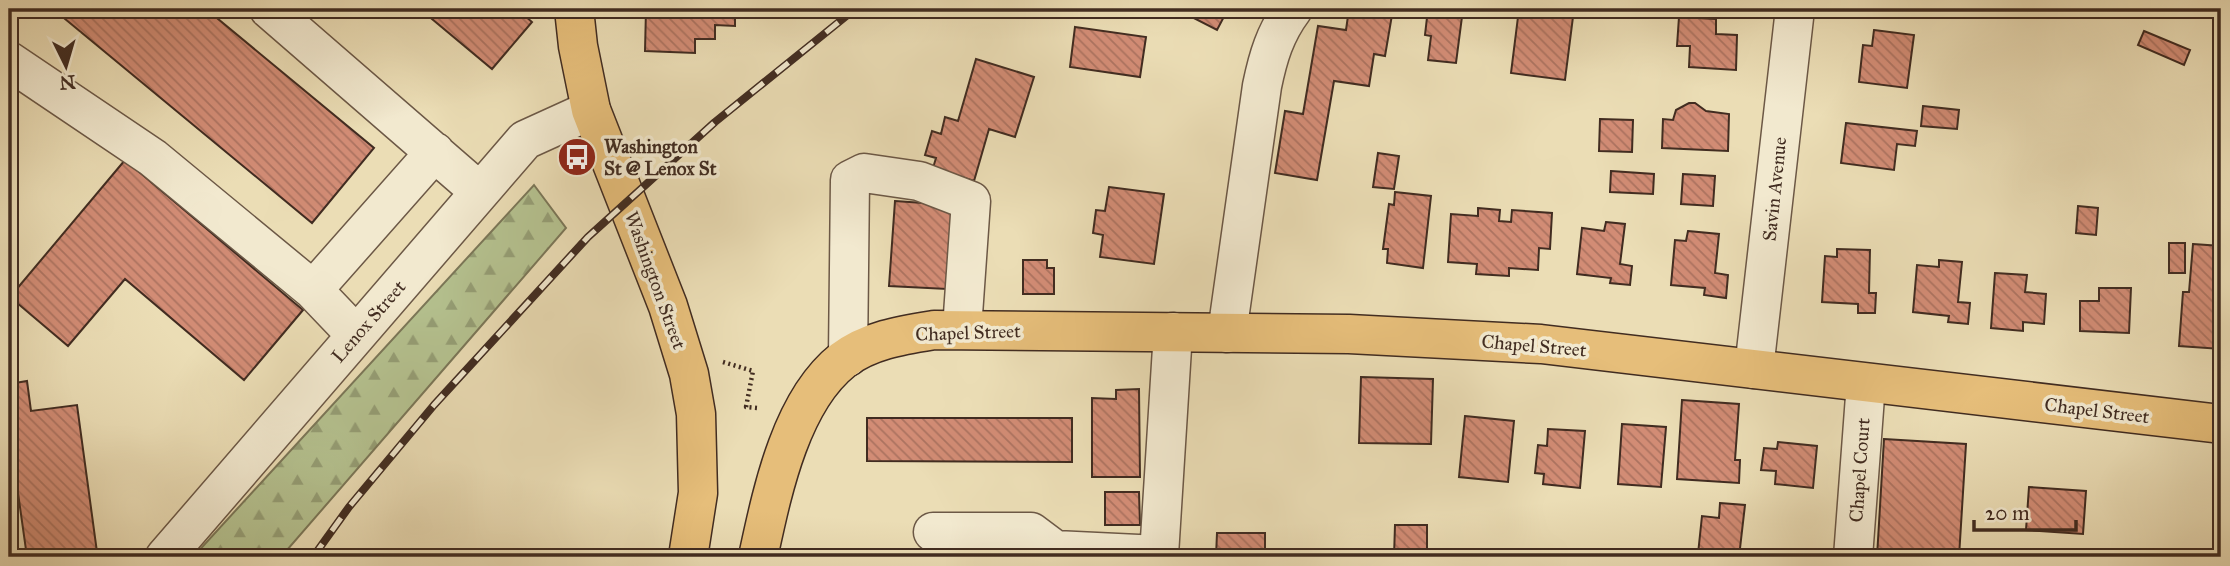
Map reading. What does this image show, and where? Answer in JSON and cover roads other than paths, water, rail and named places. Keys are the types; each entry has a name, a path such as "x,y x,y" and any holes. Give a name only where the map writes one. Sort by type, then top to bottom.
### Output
{"main road":[{"name":"Washington Street","path":"574,9 591,110 668,306 689,374 696,414 698,493 688,557"},
{"name":"Chapel Street","path":"848,357 870,345 901,335 934,330 1413,336 1541,344 2221,424"},
{"path":"758,557 793,433 808,401 826,376 848,357"}],"street":[{"path":"269,9 480,192"},
{"path":"1227,332 1262,86 1280,25 1293,9"},
{"name":"Savin Avenue","path":"1754,369 1794,9"},
{"path":"9,61 153,158 313,290 356,335"},
{"name":"Lenox Street","path":"165,557 525,140 591,110"},
{"path":"313,290 435,152"},
{"path":"848,357 850,180 864,173 919,181 971,201 962,329"},
{"path":"933,532 1031,532 1055,550 1159,555 1173,332"},
{"name":"Chapel Court","path":"1853,557 1866,383"}],"railway":[{"path":"313,557 349,507 434,405 588,237 715,122 855,9"}],"place":[{"name":"Washington St @ Lenox St","path":"577,157"}]}
